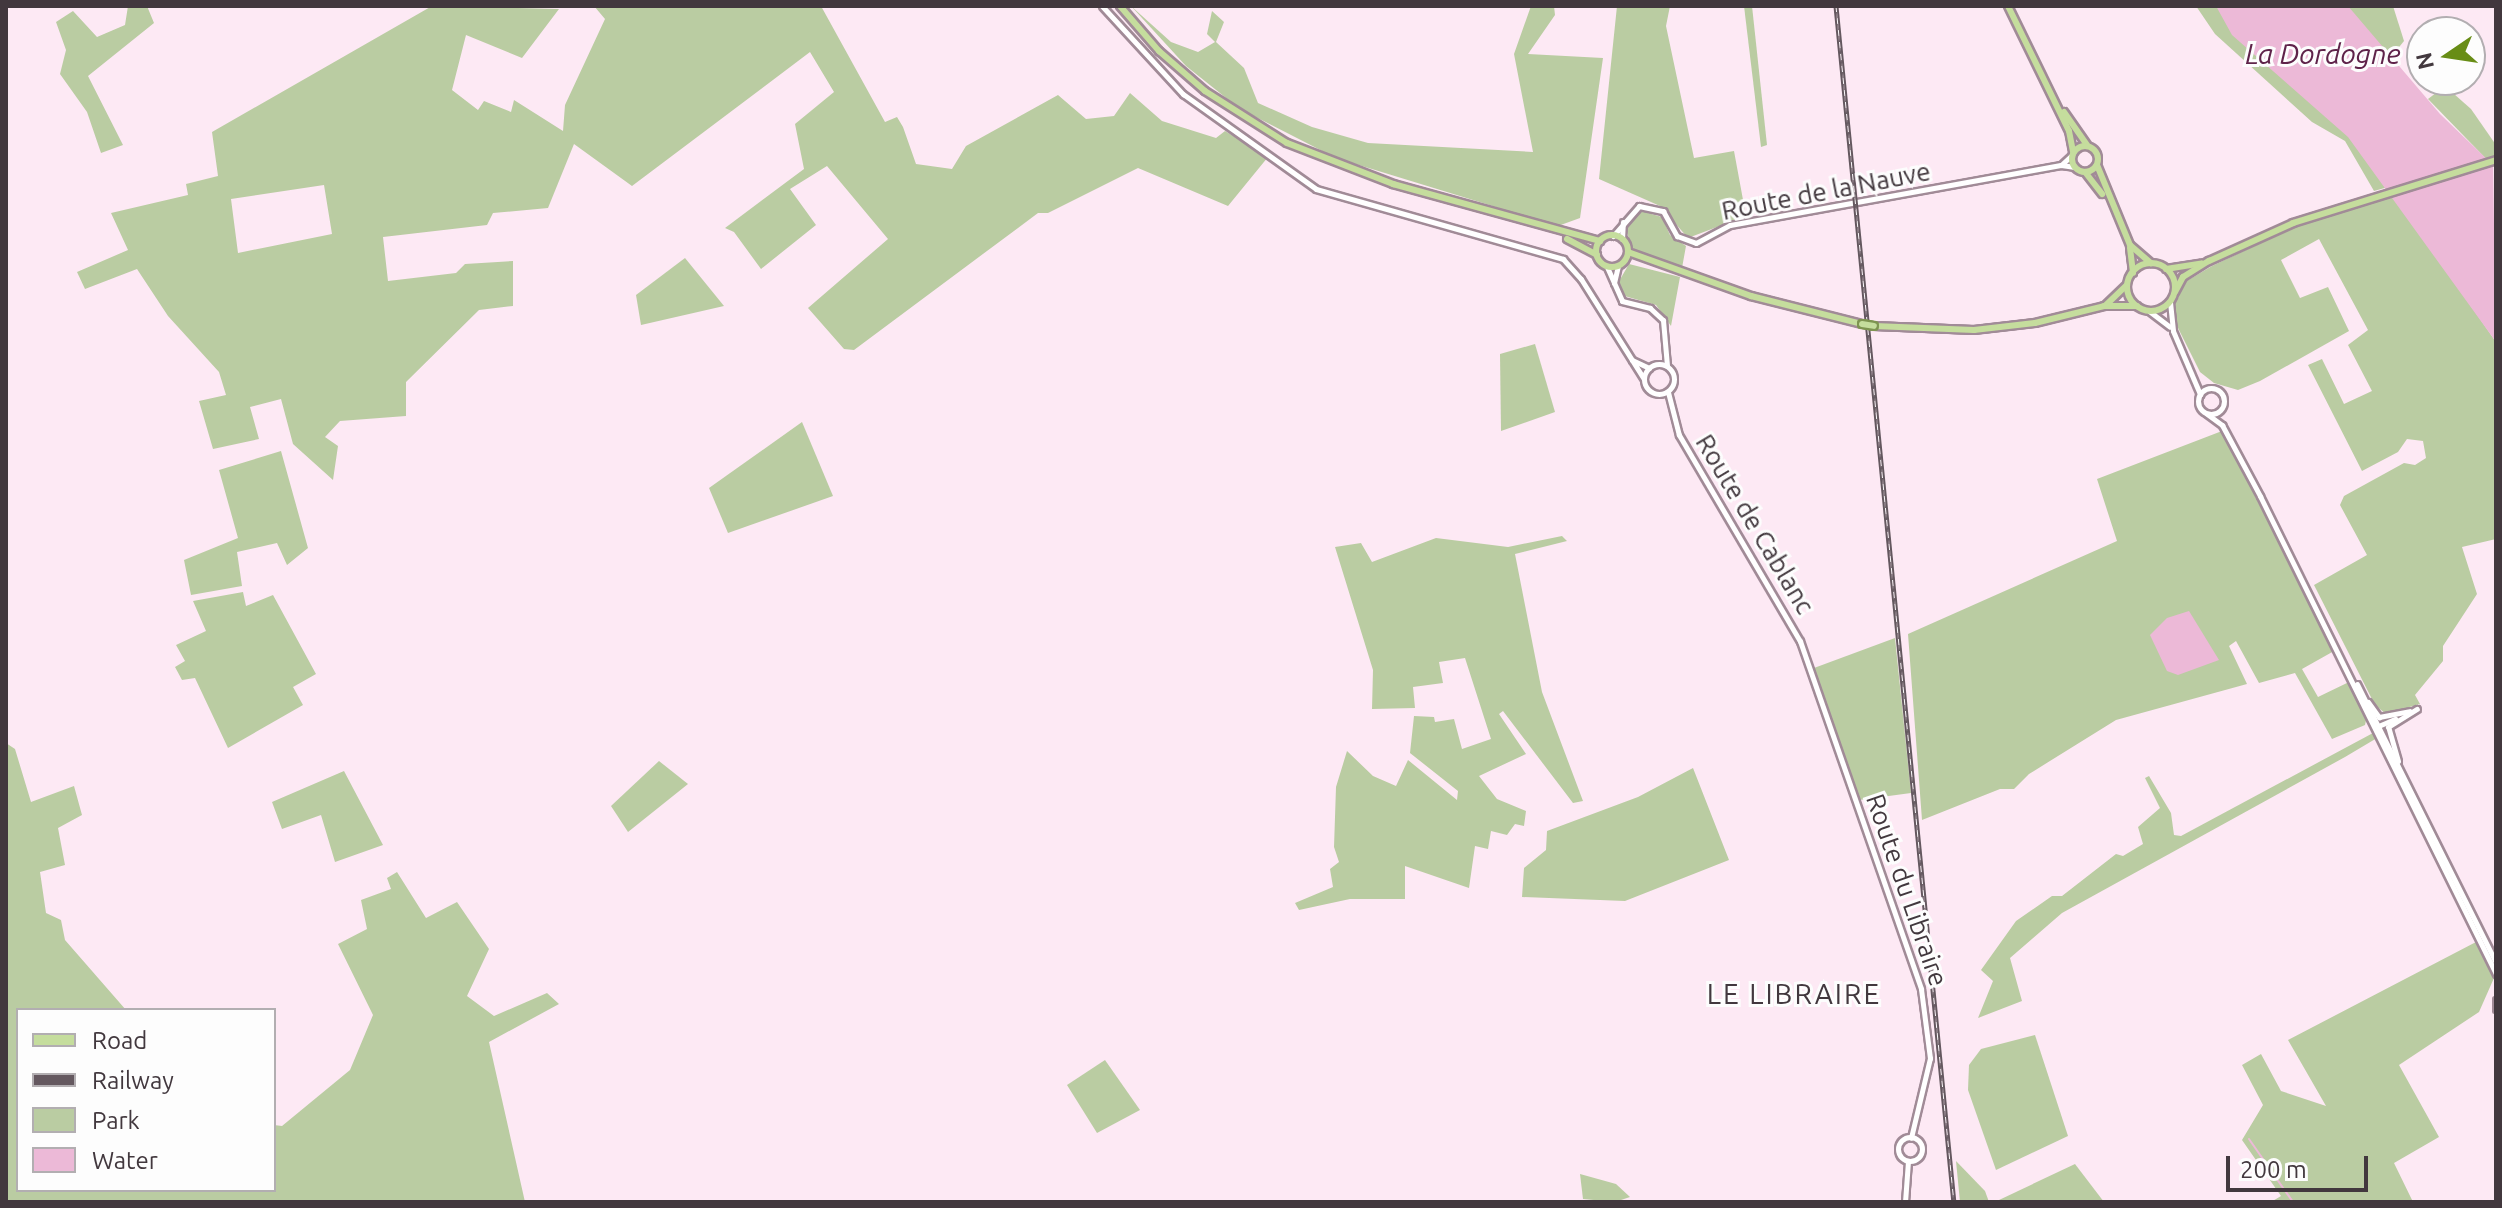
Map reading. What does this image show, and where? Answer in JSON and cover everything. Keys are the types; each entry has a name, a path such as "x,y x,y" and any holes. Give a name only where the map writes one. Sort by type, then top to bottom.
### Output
{"main road":[{"path":"1102,6 1183,94 1316,189 1386,213 1521,243 1563,259 1581,279 1644,379 1670,407"},
{"path":"1120,6 1194,82 1279,139 1344,168 1545,230 1600,241 1613,236 1623,221"},
{"path":"2008,6 2048,85 2087,145 2096,151 2109,204"},
{"path":"2048,85 2075,167 2085,172 2109,204 2130,245 2133,273 2128,283 2104,306"},
{"path":"2061,165 2087,145"},
{"path":"2222,425 2222,395 2208,388 2196,375 2173,331 2170,302 2183,277 2209,261 2293,223 2496,160"},
{"name":"Route de la Nauve","path":"1623,221 1639,206 1654,207 1663,211 1677,236 1696,243 1730,225 2061,165 2075,167"},
{"path":"2085,172 2097,165"},
{"path":"1623,221 1622,239 1628,252 1647,261 1862,324 1987,329 2104,306 2137,306 2149,311 2173,331"},
{"path":"1545,230 1597,255 1607,267 1622,301 1650,308 1663,320 1667,366 1674,378 1668,392 1670,407"},
{"path":"1613,236 1622,239"},
{"path":"1597,255 1600,241"},
{"path":"2130,245 2151,263 2166,269 2209,261"},
{"path":"1613,284 1618,266 1628,252"},
{"path":"1625,260 1647,261"},
{"path":"2133,273 2151,263"},
{"path":"1607,267 1618,266"},
{"path":"2166,269 2175,292"},
{"path":"2128,283 2137,306"},
{"path":"2149,311 2170,302"},
{"path":"1644,379 1664,350"},
{"path":"1631,360 1652,366 1667,366"},
{"path":"2196,375 2199,407 2222,425 2398,761 2496,963"},
{"path":"2200,394 2208,388"},
{"path":"1657,394 1668,392"},
{"name":"Route de Cablanc","path":"1670,407 1687,449 1788,613 1806,661"},
{"path":"2207,414 2222,409"},
{"name":"Route du Libraire","path":"1806,661 1926,1006 1928,1071 1911,1138"},
{"path":"2348,669 2366,700 2496,974"},
{"path":"2366,700 2385,719 2417,709"},
{"path":"2378,726 2417,709"},
{"path":"2398,761 2388,727 2417,709"},
{"path":"2496,1000 2496,1009"},
{"path":"1905,1202 1908,1161 1898,1149 1911,1138 1921,1150 1908,1161"}],"green space":[{"path":"128,6 147,6 154,23 88,76 123,145 101,153 87,112 60,74 66,50 56,22 73,11 97,37 125,25"},
{"path":"432,6 559,9 522,58 466,35 452,90 478,110 484,101 511,112 514,100 563,131 565,105 605,19 594,6 821,6 885,122 897,117 916,164 952,169 966,146 1058,95 1086,119 1114,116 1130,93 1162,121 1216,138 1225,131 1268,157 1228,206 1138,168 1048,213 1038,213 854,350 844,349 808,308 888,239 827,166 790,189 816,225 761,269 734,232 725,228 804,169 795,124 834,92 810,52 632,186 574,144 548,208 493,213 487,225 383,237 388,281 456,273 465,264 513,261 513,306 479,310 406,382 406,416 340,421 325,437 338,446 333,480 293,444 281,399 250,407 259,439 213,449 199,401 226,395 219,372 168,316 137,269 85,289 77,272 128,250 111,213 188,195 186,184 218,176 212,132","holes":["324,185 332,234 238,253 231,199"]},
{"path":"1131,6 1171,42 1198,52 1215,42 1207,34 1212,11 1224,22 1216,42 1244,68 1258,103 1312,127 1368,143 1533,152 1514,54 1531,6 1554,6 1555,15 1528,54 1603,58 1580,218 1558,226 1336,158 1240,109 1186,66"},
{"path":"1617,6 1670,6 1666,26 1694,158 1734,151 1746,216 1688,238 1660,206 1599,179"},
{"path":"1744,6 1752,6 1767,145 1761,147"},
{"path":"2196,6 2238,6 2386,176 2388,187 2374,191 2345,141 2312,122 2215,34"},
{"path":"2340,6 2393,6 2404,41 2391,57"},
{"path":"2432,96 2456,96 2471,109 2496,145 2496,169 2428,99"},
{"path":"2394,195 2496,342 2496,539 2462,547 2477,594 2443,646 2443,661 2415,695 2420,704 2386,714 2375,705 2314,585 2367,555 2340,505 2344,496 2404,463 2415,465 2426,458 2423,441 2407,439 2398,452 2362,471 2308,365 2322,359 2344,404 2372,391 2348,345 2368,330 2319,239 2281,260 2300,298 2328,287 2349,331 2260,381 2238,390 2214,383 2200,372 2173,318 2173,306 2185,282 2212,266 2320,215"},
{"path":"1641,211 1662,217 1670,235 1686,246 1682,268 1636,252 1626,229"},
{"path":"685,258 724,306 641,325 636,295"},
{"path":"1629,264 1680,277 1671,326 1656,305 1621,295 1618,283"},
{"path":"1535,344 1555,412 1501,431 1500,354"},
{"path":"802,422 833,496 728,533 709,488"},
{"path":"2222,431 2334,651 2302,669 2318,697 2349,682 2367,716 2365,725 2332,739 2295,673 2259,683 2236,641 2229,646 2247,684 2116,720 2029,774 2014,789 2000,789 1922,820 1908,634 2117,541 2097,479"},
{"path":"281,451 308,548 287,565 277,543 237,552 242,586 191,595 184,560 238,538 219,470"},
{"path":"1562,536 1567,541 1515,554 1542,692 1583,801 1573,803 1503,711 1499,714 1526,754 1479,776 1497,799 1526,811 1524,826 1515,824 1507,835 1491,831 1488,849 1475,846 1469,888 1405,866 1405,899 1350,899 1299,910 1295,903 1333,887 1330,869 1339,862 1334,847 1336,787 1347,751 1373,776 1396,786 1408,760 1457,800 1458,791 1410,753 1414,716 1434,717 1435,722 1454,719 1462,749 1491,739 1465,658 1439,662 1443,683 1413,687 1415,708 1372,709 1373,670 1335,547 1361,543 1372,562 1436,538 1508,547"},
{"path":"243,592 246,606 273,595 316,674 293,687 303,705 228,748 195,678 182,680 175,667 185,661 176,645 206,631 193,601"},
{"path":"1895,638 1911,793 1859,800 1814,668"},
{"path":"2373,733 2377,738 2345,757 2062,913 2010,958 2022,1001 1978,1018 1993,981 1981,970 2016,921 2052,896 2062,896 2116,854 2123,856 2143,844 2138,827 2160,808 2145,778 2149,776 2171,813 2174,835 2181,836"},
{"path":"6,743 15,749 31,802 74,786 82,815 58,828 65,865 40,872 46,913 61,920 65,940 124,1008 16,1008 16,1192 276,1192 276,1125 282,1126 350,1070 373,1015 338,944 367,929 361,900 391,889 387,878 397,872 426,918 457,902 489,949 467,996 494,1016 547,993 559,1004 489,1042 525,1202 6,1202"},
{"path":"659,761 688,784 628,832 611,806"},
{"path":"1693,768 1729,860 1625,901 1522,897 1524,868 1546,850 1547,831 1638,797"},
{"path":"344,771 383,845 335,862 321,815 282,829 272,802"},
{"path":"2476,942 2494,978 2479,1012 2399,1065 2439,1137 2394,1163 2413,1202 2271,1202 2281,1196 2242,1140 2263,1105 2242,1065 2261,1054 2281,1091 2326,1106 2288,1040"},
{"path":"2035,1035 2068,1136 1996,1170 1968,1090 1969,1065 1981,1049"},
{"path":"1105,1060 1140,1110 1097,1133 1067,1085"},
{"path":"1956,1161 1985,1191 1989,1202 1960,1202"},
{"path":"2075,1164 2104,1202 1999,1200"},
{"path":"1580,1174 1616,1184 1630,1197 1615,1202 1583,1199"}],"water":[{"name":"La Dordogne","path":"2216,6 2348,6 2406,74 2406,96 2425,96 2493,165 2496,342 2348,137 2232,35"},
{"path":"2189,611 2219,660 2178,675 2167,671 2150,635 2167,618"}],"waterway":[{"path":"2249,1139 2293,1202"}],"railway":[{"path":"1836,6 1954,1202"}],"district":[{"name":"LE LIBRAIRE","path":"1794,994"}]}
